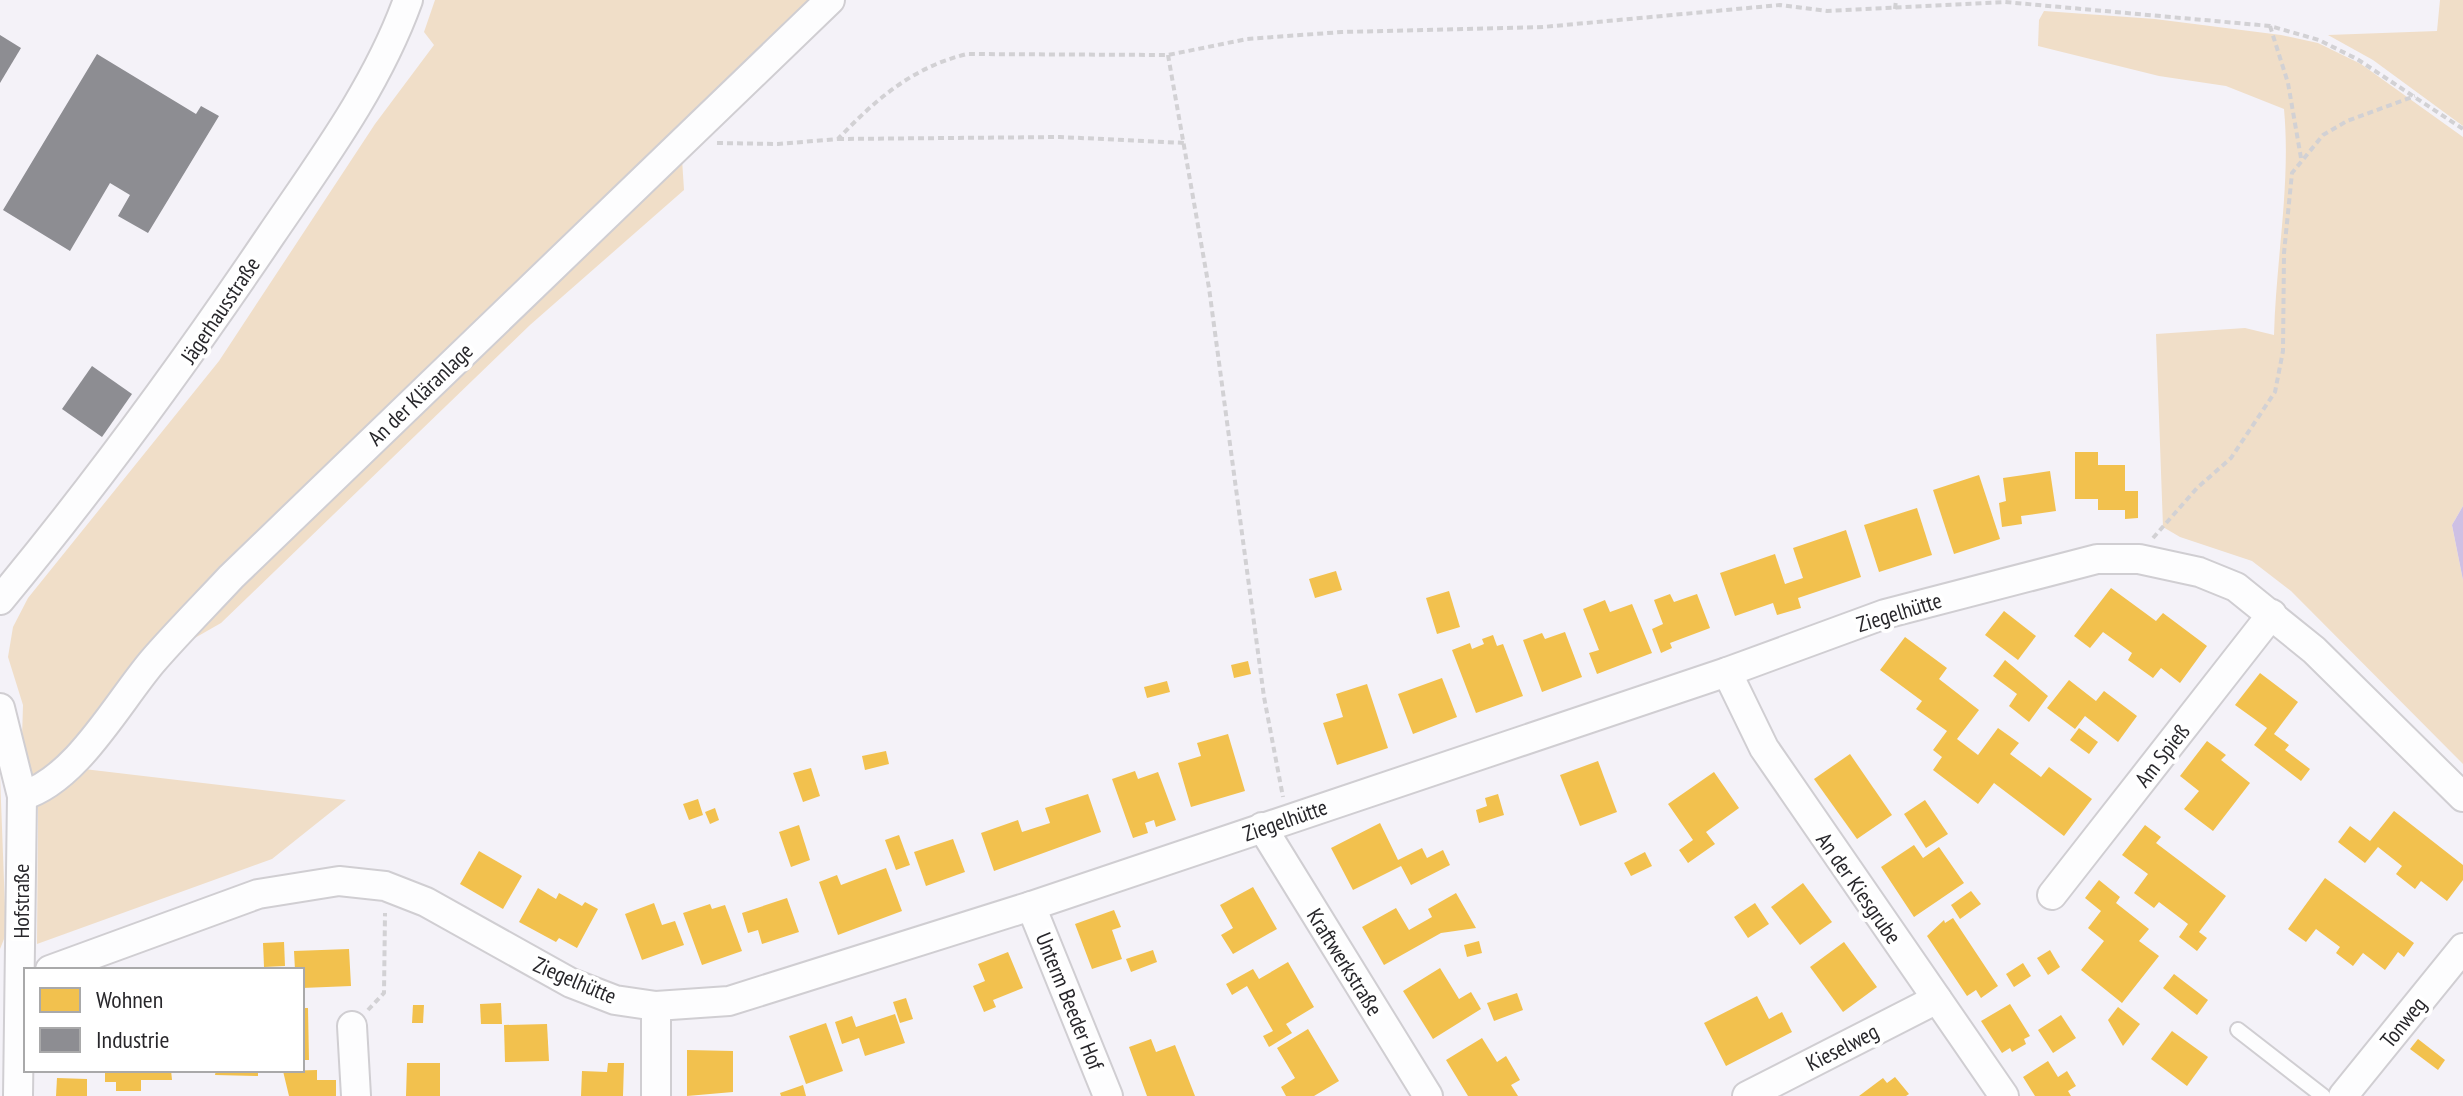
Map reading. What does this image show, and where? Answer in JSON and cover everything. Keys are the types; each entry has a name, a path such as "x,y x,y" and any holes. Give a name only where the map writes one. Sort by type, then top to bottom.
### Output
{"street":[{"name":"Jägerhausstraße","path":"0,600 66,521 197,345 338,136 373,78 408,0"},
{"name":"An der Kläranlage","path":"22,796 39,791 69,768 153,661 231,577 830,0"},
{"name":"Ziegelhütte","path":"55,968 258,894 339,881 385,886 426,902 571,983 615,1000 656,1006 729,1001 1031,906 1727,672 1885,614 2097,559 2139,559 2199,572 2236,587 2314,650 2463,797"},
{"name":"Am Spieß","path":"2052,895 2272,614"},
{"name":"An der Kiesgrube","path":"1727,672 1764,748 2004,1096"},
{"name":"Hofstraße","path":"0,708 22,796 15,982 18,1096"},
{"name":"Kraftwerkstraße","path":"1262,827 1428,1096"},
{"name":"Unterm Beeder Hof","path":"1031,906 1108,1096"},
{"name":"Tonweg","path":"2343,1096 2463,948"},
{"name":"Kieselweg","path":"1756,1094 1937,999"},
{"path":"656,1006 656,1096"},
{"path":"352,1026 356,1096"}],"lane":[{"path":"2238,1030 2323,1096"}],"path":[{"path":"1895,9 1896,0"},
{"path":"838,139 872,104 937,61 967,54 1168,55 1247,39 1342,32 1543,27 1780,5 1827,11 2005,2 2270,26 2319,40 2357,59 2463,129"},
{"path":"2270,26 2288,83 2301,158"},
{"path":"1168,55 1186,143 1264,697 1281,791 1290,818"},
{"path":"2139,559 2158,529 2231,458 2275,392 2283,351 2292,173 2301,158 2323,135 2347,121 2415,96"},
{"path":"694,130 718,143 1060,137 1186,143"},
{"path":"352,1026 384,993 385,886"}],"shaded area":[{"path":"435,0 810,0 642,160 682,159 684,190 530,325 221,623 179,647 84,769 346,800 272,859 37,944 38,810 22,738 23,705 8,657 13,627 28,598 219,361 375,124 434,45 424,32"},
{"path":"2440,0 2463,0 2463,126 2373,60 2328,35 2437,31"},
{"path":"2044,11 2155,19 2281,35 2318,43 2361,64 2463,137 2463,506 2452,525 2463,580 2463,764 2291,591 2252,561 2180,537 2163,527 2156,334 2245,328 2274,335 2286,165 2284,109 2226,86 2159,76 2038,46 2039,20"},
{"path":"2463,506 2463,580 2452,525"},
{"path":"0,775 6,934 0,949"}],"building: Wohnen":[{"path":"2075,452 2098,452 2098,465 2125,465 2125,491 2138,491 2138,518 2125,519 2125,510 2098,510 2098,499 2075,499"},
{"path":"2050,471 2056,511 2021,516 2022,524 2002,527 1999,503 2006,501 2003,478"},
{"path":"1979,475 2000,539 1954,554 1933,490"},
{"path":"1917,508 1932,555 1879,572 1864,525"},
{"path":"1846,530 1861,577 1798,598 1801,608 1777,615 1773,603 1735,616 1720,573 1775,554 1785,584 1803,578 1793,548"},
{"path":"1336,571 1342,590 1315,598 1309,579"},
{"path":"2111,588 2156,621 2163,613 2207,646 2180,683 2161,668 2153,678 2128,660 2132,653 2103,632 2090,648 2074,636"},
{"path":"1449,591 1460,627 1437,634 1426,598"},
{"path":"1670,594 1674,602 1697,594 1710,628 1670,643 1672,648 1661,653 1652,629 1663,624 1654,600"},
{"path":"1605,600 1610,612 1632,604 1652,653 1597,674 1589,653 1599,650 1583,609"},
{"path":"2004,611 2036,636 2018,660 1985,635"},
{"path":"1565,632 1582,677 1542,692 1523,640 1542,633 1545,639"},
{"path":"1493,635 1497,646 1503,644 1523,696 1476,713 1452,650 1470,643 1472,649 1484,644 1482,639"},
{"path":"1905,637 1947,668 1939,679 1979,710 1957,739 1978,755 1998,728 2019,743 2010,754 2041,777 2049,767 2092,799 2064,836 1994,783 1978,804 1933,770 1942,757 1933,750 1947,731 1916,709 1922,701 1880,670"},
{"path":"2005,660 2048,696 2029,722 2009,706 2017,694 1993,676"},
{"path":"1248,661 1251,674 1234,678 1231,665"},
{"path":"2260,673 2298,702 2274,734 2289,745 2285,750 2310,769 2301,781 2254,745 2267,728 2235,705"},
{"path":"1442,678 1457,717 1413,734 1398,694"},
{"path":"2069,680 2096,701 2104,691 2137,716 2118,742 2085,716 2075,729 2047,708"},
{"path":"1167,681 1170,692 1147,698 1144,687"},
{"path":"1367,684 1388,748 1337,765 1323,723 1343,717 1336,694"},
{"path":"2079,728 2098,742 2089,754 2070,740"},
{"path":"1228,734 1245,791 1191,807 1178,763 1201,756 1197,743"},
{"path":"2207,741 2226,755 2221,760 2250,783 2213,831 2184,809 2199,791 2180,776"},
{"path":"886,751 889,764 865,770 862,756"},
{"path":"1850,754 1892,815 1857,839 1814,779"},
{"path":"1598,761 1617,812 1580,826 1560,775"},
{"path":"811,768 820,796 803,802 793,773"},
{"path":"1135,771 1138,779 1158,772 1176,820 1156,827 1154,820 1145,823 1148,833 1133,838 1112,779"},
{"path":"1714,772 1739,808 1706,832 1715,844 1688,863 1679,850 1693,840 1668,804"},
{"path":"1088,794 1101,832 994,871 981,833 1018,820 1022,832 1050,823 1045,808"},
{"path":"1498,794 1504,815 1479,823 1476,810 1487,806 1485,798"},
{"path":"698,799 703,815 689,820 683,804"},
{"path":"1925,800 1948,834 1926,848 1904,814"},
{"path":"715,808 719,820 710,824 705,812"},
{"path":"2394,811 2463,865 2463,880 2447,901 2421,881 2415,889 2396,874 2402,866 2378,847 2365,863 2338,842 2350,826 2370,841"},
{"path":"1380,823 1398,860 1422,848 1427,858 1443,850 1450,865 1411,885 1401,866 1353,890 1331,848"},
{"path":"799,825 810,860 791,867 779,832"},
{"path":"2145,825 2161,837 2156,843 2226,896 2199,932 2207,938 2197,951 2179,937 2188,924 2159,902 2154,908 2134,893 2148,874 2122,855"},
{"path":"899,835 910,865 896,870 885,840"},
{"path":"953,839 965,872 926,886 914,852"},
{"path":"1914,845 1923,858 1939,847 1964,883 1914,917 1881,867"},
{"path":"479,851 522,876 503,909 460,884"},
{"path":"1645,852 1652,866 1631,876 1624,863"},
{"path":"886,868 902,911 838,935 819,882 837,875 841,885"},
{"path":"2325,878 2414,943 2404,957 2398,952 2385,970 2363,953 2353,966 2336,953 2340,947 2316,929 2306,942 2288,929"},
{"path":"2099,880 2120,897 2116,903 2149,929 2139,941 2159,956 2122,1003 2081,970 2104,941 2088,928 2101,911 2085,898"},
{"path":"1803,883 1832,922 1800,945 1771,907"},
{"path":"1253,887 1277,929 1233,954 1221,935 1233,928 1220,905"},
{"path":"538,888 556,899 559,893 582,906 585,902 598,909 577,948 559,938 556,942 519,922"},
{"path":"1971,891 1981,904 1960,919 1951,905"},
{"path":"1456,893 1476,928 1441,933 1384,965 1362,927 1396,908 1409,930 1432,917 1428,909"},
{"path":"787,898 799,932 762,944 758,930 748,933 742,913"},
{"path":"654,903 662,925 675,921 684,945 642,960 625,914"},
{"path":"1755,903 1769,924 1748,938 1734,917"},
{"path":"710,904 712,909 725,905 742,951 702,965 683,913"},
{"path":"1114,910 1121,927 1112,930 1122,959 1092,969 1075,924"},
{"path":"1953,918 1998,986 1981,998 1976,990 1967,996 1927,936 1944,920 1945,923"},
{"path":"1479,941 1482,953 1467,957 1464,945"},
{"path":"284,942 285,966 264,967 263,943"},
{"path":"1844,942 1877,987 1843,1012 1810,967"},
{"path":"349,949 351,986 304,988 304,968 295,968 294,951"},
{"path":"1153,950 1157,962 1131,972 1126,959"},
{"path":"2050,950 2060,967 2048,975 2037,958"},
{"path":"1008,952 1023,988 993,1000 996,1007 984,1012 973,986 985,981 978,964"},
{"path":"1288,962 1314,1007 1286,1024 1292,1033 1269,1047 1263,1036 1273,1031 1247,986 1232,995 1226,984 1253,969 1259,979"},
{"path":"2023,963 2031,976 2014,987 2006,974"},
{"path":"1440,968 1459,999 1471,992 1481,1009 1433,1039 1403,991"},
{"path":"2174,974 2208,1000 2197,1015 2163,988"},
{"path":"1517,993 1523,1010 1494,1021 1487,1003"},
{"path":"1757,996 1769,1019 1782,1012 1792,1032 1726,1066 1704,1023"},
{"path":"906,998 913,1019 900,1023 893,1002"},
{"path":"501,1003 502,1024 481,1024 480,1004"},
{"path":"2010,1004 2030,1036 2024,1039 2026,1044 2012,1052 2010,1048 2002,1053 1981,1021"},
{"path":"413,1005 424,1005 423,1023 412,1023"},
{"path":"2118,1007 2140,1024 2123,1046 2108,1020"},
{"path":"304,1008 308,1008 309,1060 304,1060"},
{"path":"895,1014 905,1043 865,1056 859,1038 842,1044 835,1022 852,1016 856,1027"},
{"path":"2061,1015 2076,1038 2053,1053 2038,1030"},
{"path":"826,1023 843,1071 806,1084 789,1036"},
{"path":"547,1024 549,1061 505,1062 504,1025"},
{"path":"1308,1029 1339,1081 1314,1096 1286,1096 1281,1087 1295,1078 1277,1048"},
{"path":"2172,1031 2208,1057 2187,1086 2151,1059"},
{"path":"1482,1038 1497,1062 1506,1056 1520,1080 1511,1085 1518,1096 1468,1096 1446,1060"},
{"path":"1151,1039 1156,1052 1175,1045 1195,1096 1147,1096 1129,1047"},
{"path":"2418,1039 2445,1060 2438,1070 2410,1049"},
{"path":"687,1050 733,1051 733,1092 687,1096"},
{"path":"2048,1061 2058,1077 2067,1071 2076,1086 2068,1091 2071,1096 2035,1096 2023,1077"},
{"path":"407,1063 440,1063 440,1096 406,1096"},
{"path":"608,1063 624,1063 623,1096 581,1096 582,1071 607,1072"},
{"path":"317,1070 317,1080 336,1080 336,1096 289,1096 283,1072"},
{"path":"105,1072 171,1072 172,1080 141,1080 141,1091 116,1091 116,1082 105,1082"},
{"path":"216,1072 258,1072 258,1076 215,1075"},
{"path":"1895,1077 1909,1094 1859,1096 1883,1078 1887,1083"},
{"path":"57,1078 87,1079 87,1096 56,1096"},
{"path":"803,1085 806,1096 781,1096 780,1093"}],"building: Industrie":[{"path":"0,35 21,48 0,83"},
{"path":"97,54 196,114 201,106 219,116 148,233 118,216 130,195 110,183 70,251 3,210"},
{"path":"92,366 132,394 102,437 62,409"}]}
